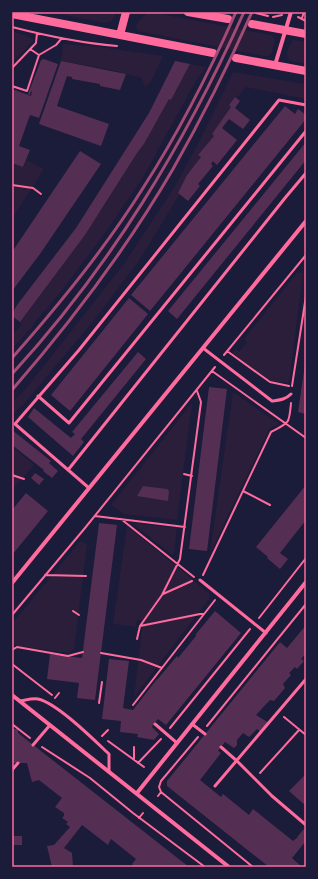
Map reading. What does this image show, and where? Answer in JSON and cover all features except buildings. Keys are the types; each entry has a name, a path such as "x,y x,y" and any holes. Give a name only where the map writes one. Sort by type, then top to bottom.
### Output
{"main road":[{"path":"120,35 126,12"},
{"path":"188,12 228,19"},
{"path":"12,14 213,53"},
{"path":"252,24 306,34"},
{"path":"236,58 306,71"}],"street":[{"path":"275,65 291,12"},
{"path":"12,583 306,221"},
{"path":"137,793 306,582"},
{"path":"12,695 229,867"}],"lane":[{"path":"89,488 15,424 79,350 279,100 306,105"},
{"path":"38,396 69,423 306,132"},
{"path":"68,470 306,173"},
{"path":"203,348 272,401 288,398 291,394"},
{"path":"200,580 266,632"},
{"path":"215,786 306,679"},
{"path":"20,702 36,698 46,701 65,715 90,735 109,754 109,772"},
{"path":"155,724 177,743"},
{"path":"192,724 204,733"},
{"path":"34,744 50,725"},
{"path":"221,747 272,796 306,825"},
{"path":"12,770 18,763"}],"path":[{"path":"302,18 304,12"},
{"path":"256,13 273,17 283,14"},
{"path":"298,17 306,21"},
{"path":"12,27 94,44 120,46"},
{"path":"12,68 36,43 38,33"},
{"path":"12,86 27,91 39,55 56,44 62,38"},
{"path":"30,49 39,55"},
{"path":"12,185 33,188 41,194"},
{"path":"12,615 306,255"},
{"path":"291,394 306,296"},
{"path":"227,351 270,382 292,386"},
{"path":"212,371 306,438"},
{"path":"137,639 140,626 162,595 180,559 201,402 197,390"},
{"path":"200,580 271,432 286,424 289,420 291,403 288,398"},
{"path":"184,474 192,476"},
{"path":"12,475 24,479"},
{"path":"242,491 270,505"},
{"path":"94,516 185,527"},
{"path":"121,519 178,563 196,579 162,595"},
{"path":"170,728 306,558"},
{"path":"46,575 86,576"},
{"path":"133,704 218,595"},
{"path":"253,867 161,792 159,787 160,780 204,733 306,604"},
{"path":"73,611 80,615"},
{"path":"140,626 204,614"},
{"path":"12,650 18,647 68,656 83,652"},
{"path":"101,653 141,660 162,668"},
{"path":"105,657 106,653"},
{"path":"99,703 102,682"},
{"path":"55,698 59,693"},
{"path":"278,713 306,735"},
{"path":"12,724 34,744 90,778 139,818 205,867"},
{"path":"102,736 108,730"},
{"path":"255,779 299,730"},
{"path":"138,763 161,739"},
{"path":"134,747 134,760"},
{"path":"158,796 161,792"},
{"path":"139,818 143,813"}],"shaded area":[{"path":"48,12 114,12 115,16 111,21 106,23"},
{"path":"151,12 271,35 275,39 272,53 268,56 263,56 138,31 136,27 138,22"},
{"path":"12,31 34,40 12,63"},
{"path":"294,40 306,42 306,63 293,62 288,58 288,49"},
{"path":"63,44 100,47 163,56 152,80 145,88 142,78 112,70 61,61"},
{"path":"190,64 207,67 197,79 143,177 108,229 60,293 12,349 12,335 22,324 20,322 85,235 144,144 169,99 171,100"},
{"path":"233,72 306,84 306,99 246,87 237,98 235,97 229,105 231,107 212,134 214,136 198,155 201,157 187,175 178,197 140,259 95,319 24,404 12,415 12,403 24,391 124,264 175,186 200,140"},
{"path":"26,160 44,169 12,219 12,163 24,167"},
{"path":"297,273 303,273 289,383 270,381 232,353 236,349 239,352 247,342 244,339"},
{"path":"233,392 279,424 270,428 210,553"},
{"path":"192,403 177,520 124,514 111,505"},
{"path":"12,446 34,465 12,490"},
{"path":"132,523 177,528 174,554 171,554"},
{"path":"127,526 210,595 209,599 134,697 143,621 137,620 136,627 113,624"},
{"path":"80,541 87,544 74,649 68,653 17,646 12,642 12,624"}],"railway":[{"path":"12,358 81,276 128,211 181,124 204,80 236,12"},
{"path":"12,374 82,291 143,202 196,109 244,12"},
{"path":"12,390 77,311 137,227 173,169 224,72 252,12"}]}
